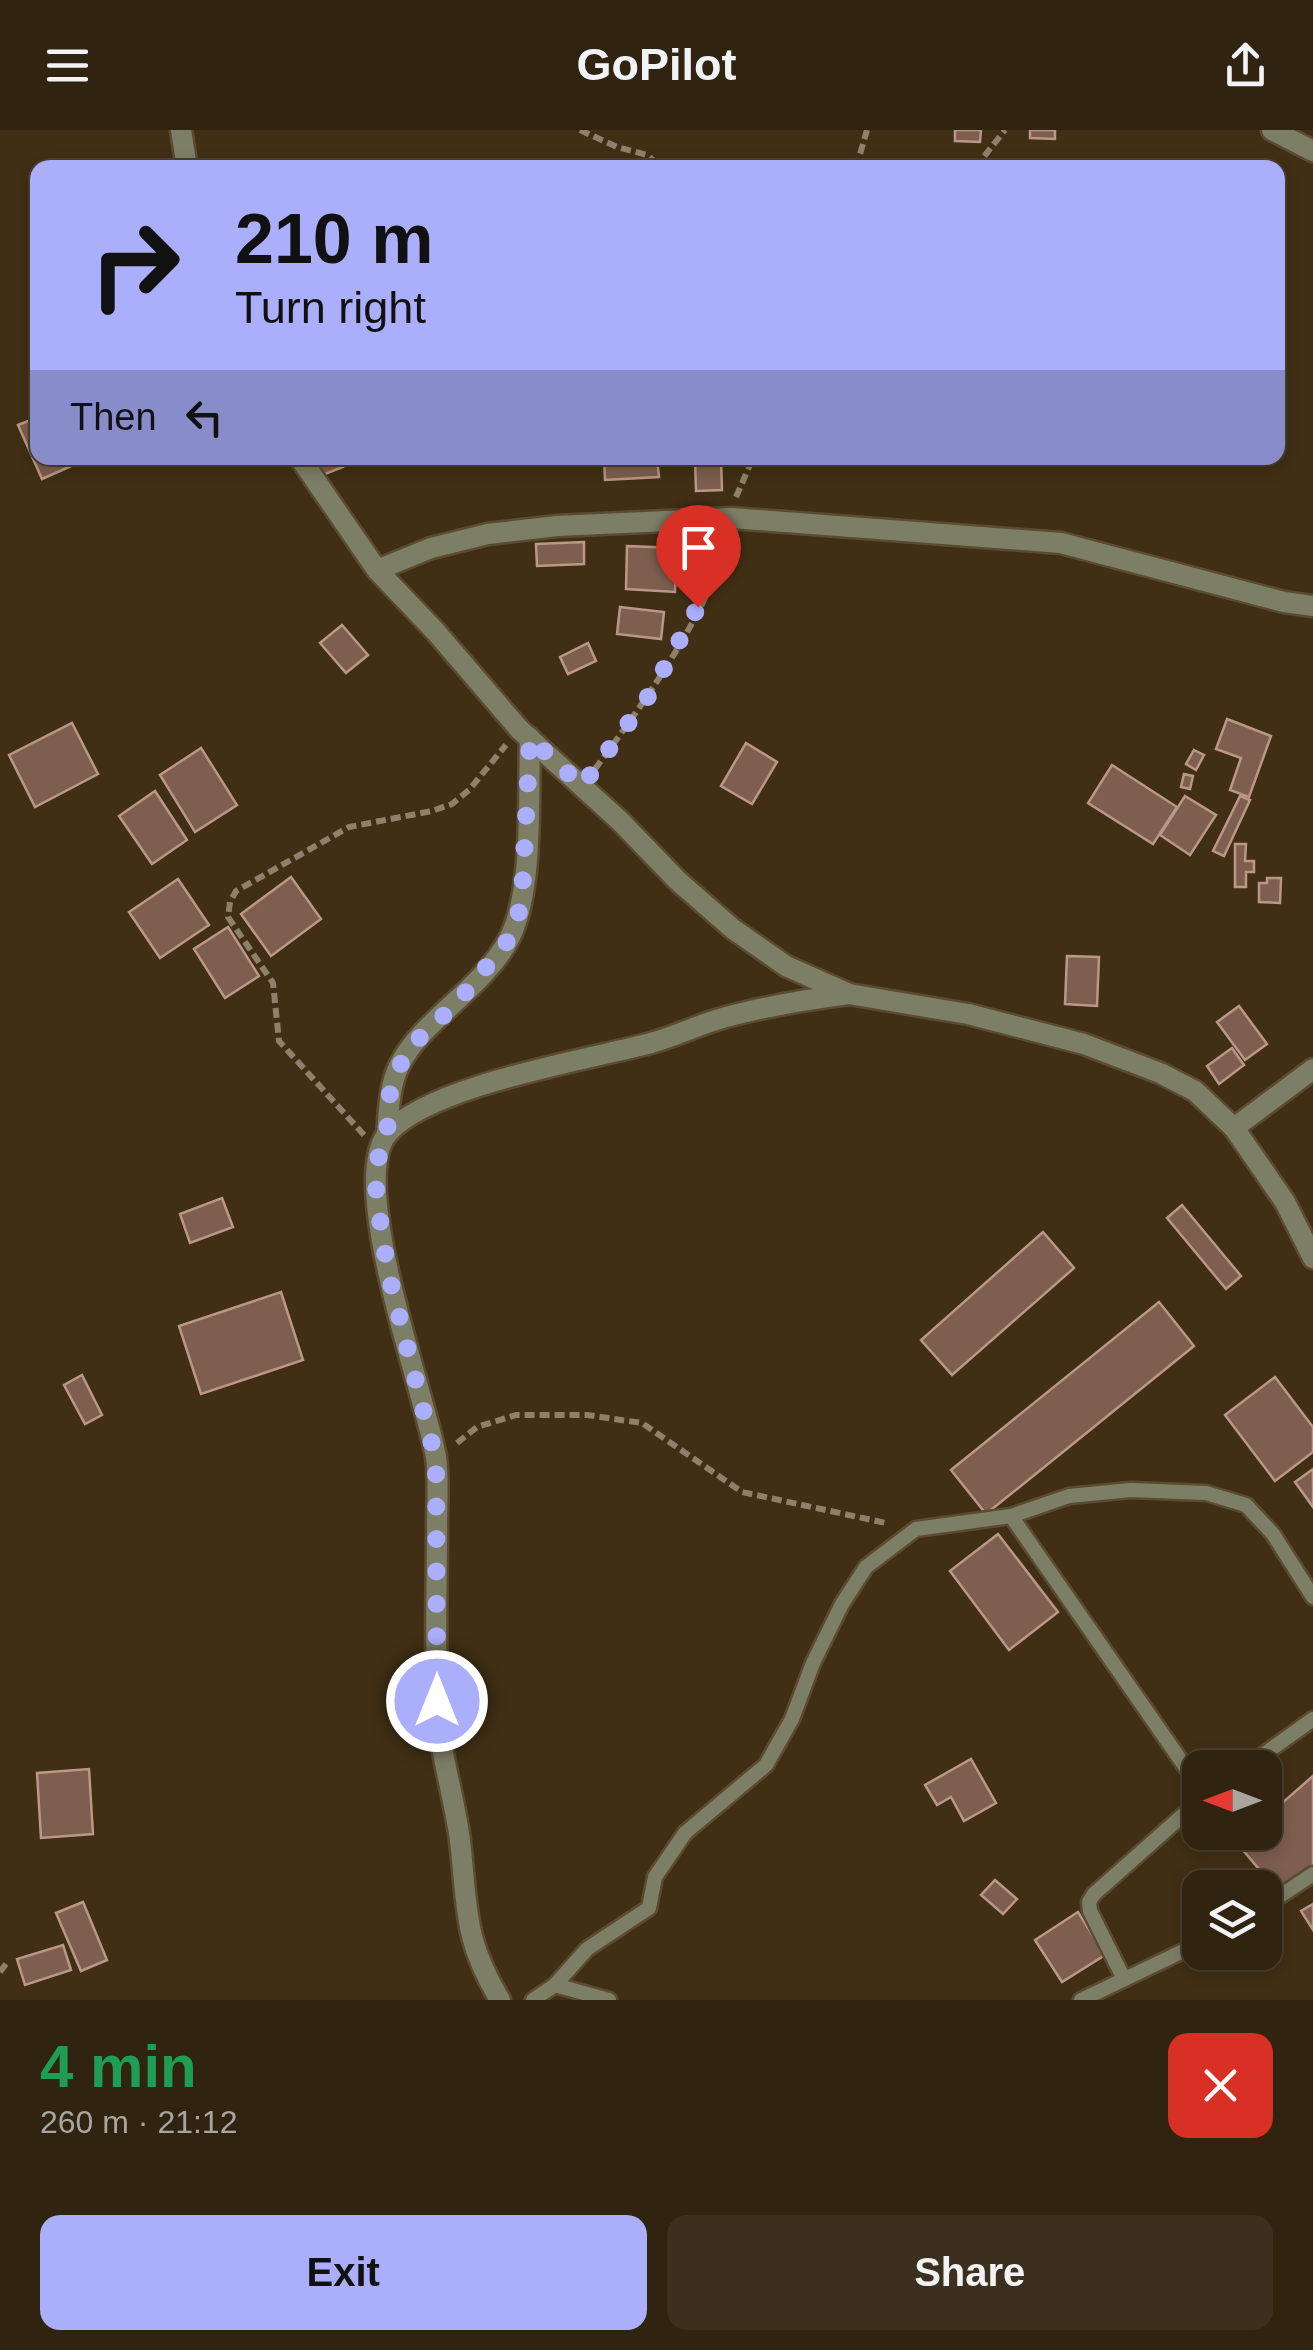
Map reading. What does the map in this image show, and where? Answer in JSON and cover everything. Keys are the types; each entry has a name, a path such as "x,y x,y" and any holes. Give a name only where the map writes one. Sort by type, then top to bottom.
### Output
{"street":[{"path":"182,130 186,160"},
{"path":"1272,130 1313,151"},
{"path":"305,465 377,570 524,734 733,929 786,966 849,994 968,1014 1084,1044 1195,1091 1234,1128 1285,1202 1313,1258"},
{"path":"377,570 431,548 488,534 556,526 732,518 1061,543 1284,602 1313,606"},
{"path":"500,2000 479,1965 469,1932 454,1798 440,1738 436,1460 388,1272 376,1193 390,1093 399,1067 412,1045 492,964 510,938 520,909 526,848 524,734"},
{"path":"383,1143 415,1112 492,1082 654,1042 785,1002 849,994"},
{"path":"1234,1128 1313,1070"}],"lane":[{"path":"533,2000 555,1985 587,1949 649,1908 656,1877 684,1833 766,1765 792,1719 813,1663 858,1579 866,1567 916,1529 1010,1516 1069,1496 1131,1490 1206,1493 1246,1505 1272,1534 1313,1597"},
{"path":"1010,1516 1182,1762"},
{"path":"1270,1750 1313,1720"},
{"path":"1124,1980 1089,1902 1182,1816"},
{"path":"1282,1895 1313,1874"},
{"path":"1080,2000 1182,1952"},
{"path":"555,1985 609,2000"}],"path":[{"path":"580,130 653,160"},
{"path":"858,160 867,130"},
{"path":"981,160 1005,130"},
{"path":"582,786 650,694 705,595 718,570 734,500 750,465"},
{"path":"383,1143 279,1041 274,983 228,917 230,902 236,891 349,827 432,812 452,804 524,734"},
{"path":"436,1460 477,1427 516,1415 587,1415 642,1423 742,1492 916,1529"},
{"path":"0,1972 9,1960"}],"building":[{"path":"955,130 981,130 980,142 955,141"},
{"path":"1030,130 1055,130 1055,139 1030,138"},
{"path":"30,420 30,452 18,425"},
{"path":"36,465 74,465 42,479"},
{"path":"316,465 342,465 343,467 320,476"},
{"path":"604,465 658,465 659,477 605,480"},
{"path":"695,465 721,465 722,490 696,491"},
{"path":"584,542 584,564 537,566 536,544"},
{"path":"627,546 676,548 675,592 626,589"},
{"path":"620,607 664,612 661,639 617,634"},
{"path":"342,625 368,655 346,673 320,643"},
{"path":"588,643 596,661 568,674 560,657"},
{"path":"1227,719 1271,736 1249,797 1230,790 1241,758 1216,749"},
{"path":"72,723 98,774 35,807 9,755"},
{"path":"746,743 777,762 752,804 721,786"},
{"path":"201,748 237,805 195,832 160,775"},
{"path":"1194,750 1204,755 1196,770 1186,764"},
{"path":"1112,765 1177,807 1153,844 1088,803"},
{"path":"1184,774 1193,776 1190,789 1181,787"},
{"path":"155,791 187,840 152,864 119,816"},
{"path":"1185,796 1216,815 1190,855 1160,835"},
{"path":"1240,796 1250,800 1224,856 1213,851"},
{"path":"1235,844 1246,844 1245,861 1254,861 1254,872 1246,872 1246,887 1235,887"},
{"path":"291,877 321,919 271,956 241,914"},
{"path":"1267,878 1281,878 1280,903 1259,902 1259,883 1267,883"},
{"path":"178,879 209,925 160,958 129,912"},
{"path":"228,927 259,976 225,998 194,949"},
{"path":"1067,956 1099,957 1097,1006 1065,1004"},
{"path":"1239,1006 1267,1044 1245,1060 1217,1022"},
{"path":"1232,1048 1244,1065 1219,1084 1207,1066"},
{"path":"222,1198 233,1227 190,1243 180,1214"},
{"path":"1182,1205 1241,1276 1226,1289 1167,1218"},
{"path":"1043,1232 1074,1268 952,1375 921,1340"},
{"path":"281,1292 303,1360 201,1394 179,1326"},
{"path":"1159,1302 1194,1346 986,1514 951,1470"},
{"path":"82,1375 102,1415 85,1424 64,1385"},
{"path":"1275,1377 1313,1427 1313,1452 1275,1481 1225,1415"},
{"path":"1313,1469 1313,1507 1295,1482"},
{"path":"998,1534 1058,1612 1009,1650 950,1571"},
{"path":"971,1759 996,1803 964,1821 951,1797 937,1805 925,1785"},
{"path":"89,1769 93,1834 41,1838 37,1773"},
{"path":"1313,1776 1313,1866 1282,1892 1282,1870 1260,1870 1243,1850 1282,1850 1282,1803"},
{"path":"995,1880 1017,1899 1003,1914 981,1895"},
{"path":"83,1902 107,1960 81,1971 56,1913"},
{"path":"1313,1904 1313,1930 1301,1911"},
{"path":"1078,1912 1105,1955 1062,1982 1035,1940"},
{"path":"63,1945 71,1970 25,1985 17,1959"}],"route":[{"path":"437,1701 436,1460 388,1272 376,1193 390,1093 412,1045 456,1004 510,938 520,909 530,738 582,786 650,694 698,607"}]}
